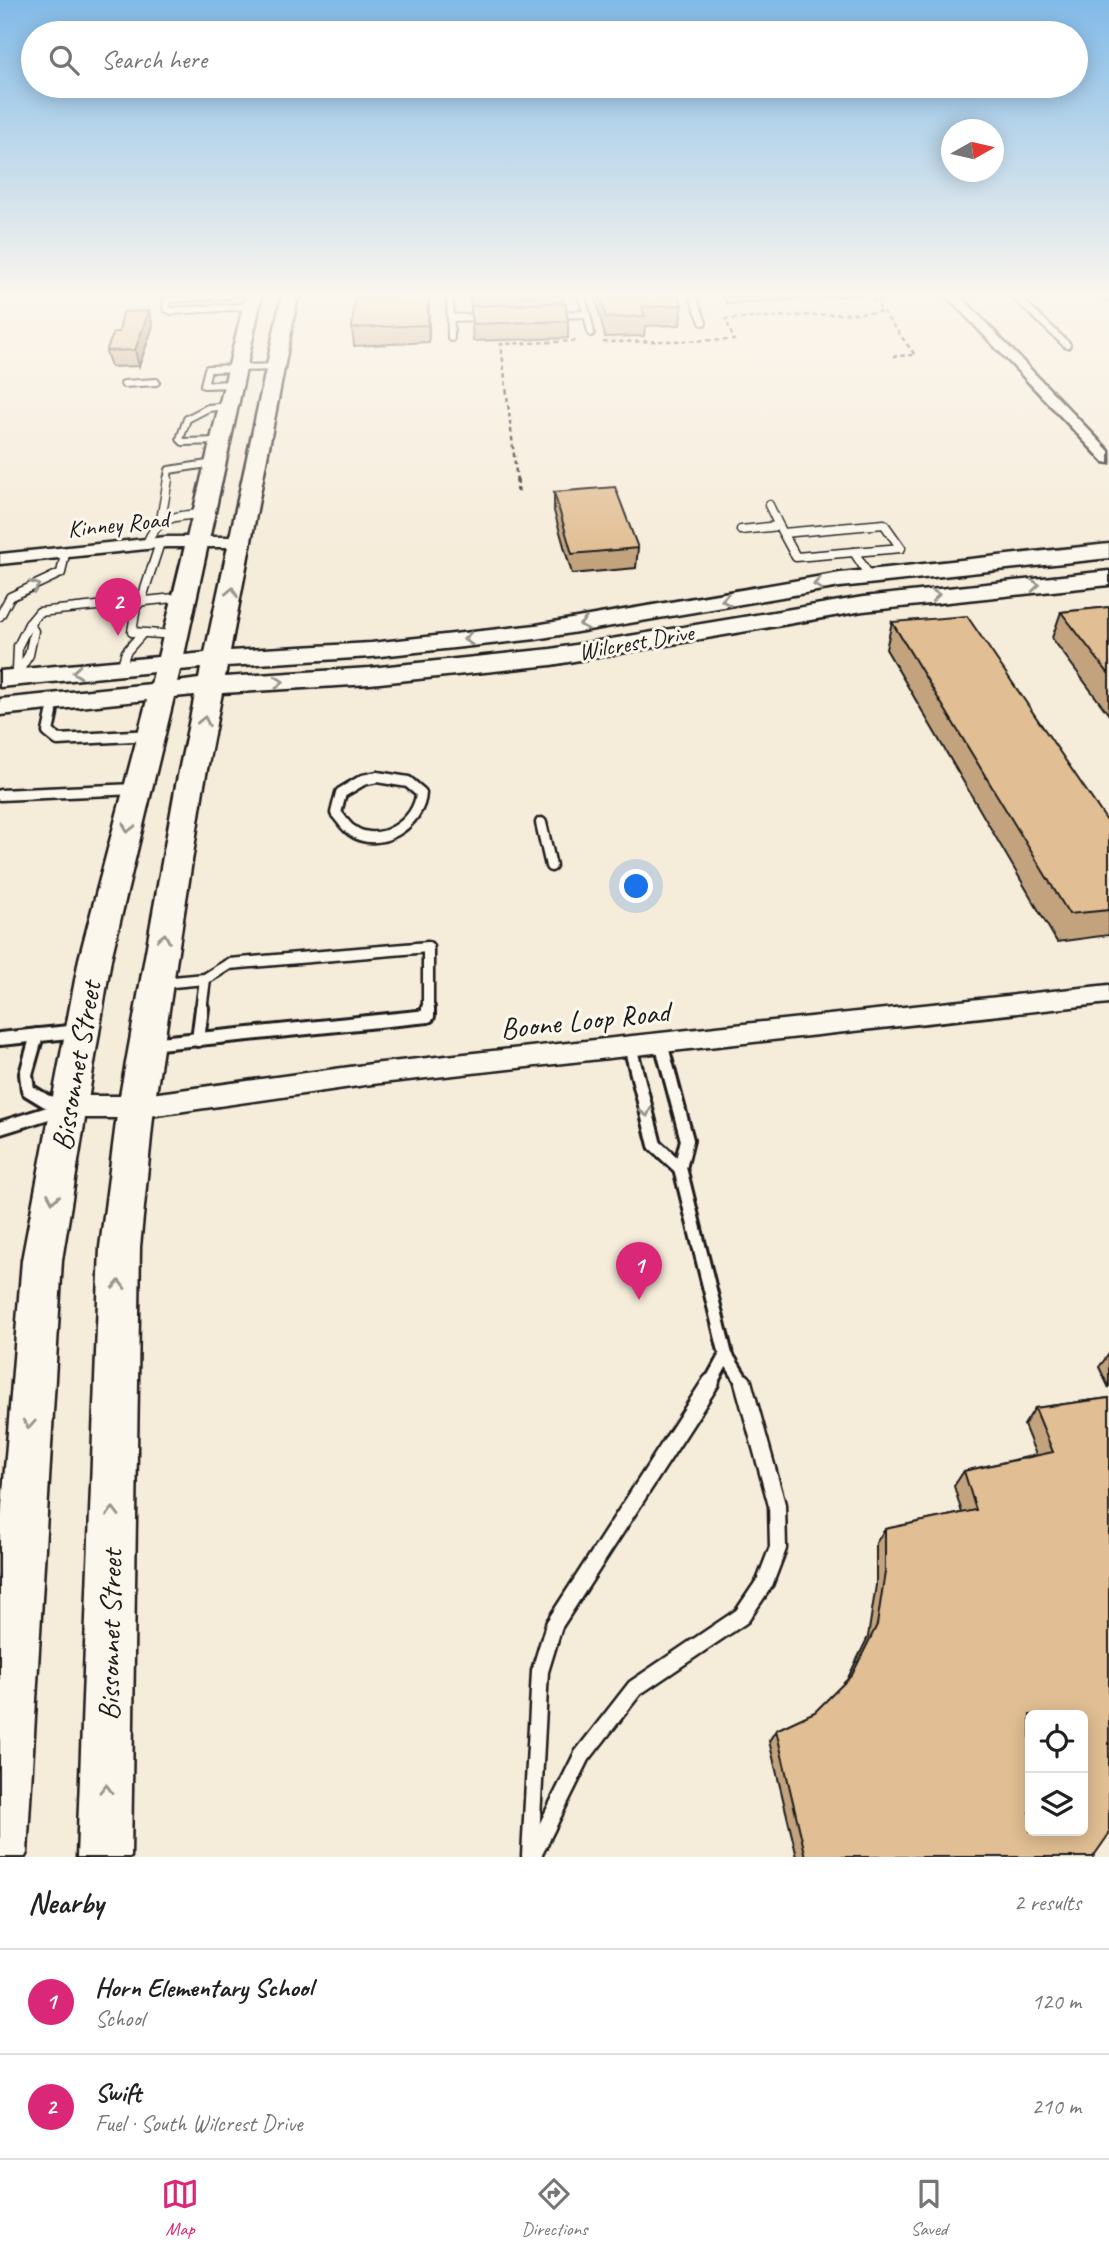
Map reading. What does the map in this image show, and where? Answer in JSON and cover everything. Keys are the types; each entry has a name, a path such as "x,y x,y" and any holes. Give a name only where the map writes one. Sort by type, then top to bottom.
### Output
{"main road":[{"name":"Bissonnet Street","path":"0,1853 41,1260 95,959 166,677 234,382"},
{"name":"Bissonnet Street","path":"104,1857 120,1247 136,1107 144,1045 189,790 273,382"},
{"path":"217,452 260,450"},
{"name":"Wilcrest Drive","path":"166,677 218,659 371,650 536,632 870,577 1109,551"},
{"path":"959,566 972,591"},
{"name":"Wilcrest Drive","path":"166,677 211,686 370,676 551,657 863,604 1105,577"},
{"path":"752,622 759,594"},
{"path":"536,632 551,657"},
{"path":"11,675 121,668 166,677"},
{"path":"0,707 55,701 166,677"}],"street":[{"path":"1035,382 1109,459"},
{"name":"Kinney Road","path":"0,559 153,543 242,542"},
{"name":"Boone Loop Road","path":"69,1107 136,1107 372,1074 1109,995"}],"lane":[{"path":"124,384 156,382"},
{"path":"217,452 180,439 187,419 208,408 228,406"},
{"path":"162,520 169,470 217,452"},
{"path":"741,530 781,530 794,535 884,524 901,548 796,557 781,530 769,505"},
{"path":"176,635 141,635 132,632 153,543 150,530 162,520 173,516 202,514"},
{"path":"875,541 881,550"},
{"path":"859,542 864,551"},
{"path":"837,544 842,553"},
{"path":"815,546 820,555"},
{"path":"801,547 806,556"},
{"path":"854,552 870,577"},
{"path":"0,616 10,597 61,573 65,554"},
{"path":"11,675 22,632 40,612 184,597"},
{"path":"121,668 126,652 141,635"},
{"path":"55,701 48,732 58,740 151,735"},
{"path":"391,777 413,786 420,793 421,811 404,828 377,834 349,829 340,822 336,813 341,793 351,786 363,780 391,777"},
{"path":"0,795 138,789"},
{"path":"541,823 551,866"},
{"path":"144,1045 428,1016 428,947 229,964 205,979 155,984"},
{"path":"198,1040 205,979"},
{"path":"0,1039 82,1030"},
{"path":"37,1035 25,1086 28,1094 37,1100 69,1107"},
{"path":"531,1857 582,1756 635,1688 742,1616 765,1582 778,1548 777,1505 743,1381 726,1354 680,1168 687,1140 661,1043"},
{"path":"630,1046 654,1145 680,1168"},
{"path":"0,1128 69,1107"},
{"path":"531,1857 540,1671 554,1625 706,1392 726,1354"}],"path":[{"path":"505,382 518,492"}],"building":[{"path":"615,487 638,548 572,554 554,492"},
{"path":"1109,607 1109,674 1061,612"},
{"path":"967,616 1109,824 1109,910 1069,914 892,622"},
{"path":"1109,1398 1109,1834 1093,1857 806,1857 776,1730 815,1712 852,1675 877,1625 885,1572 885,1529 976,1510 964,1471 1053,1452 1035,1408"}],"place":[{"name":"Swift","path":"118,636"},
{"name":"Horn Elementary School","path":"639,1300"}]}
